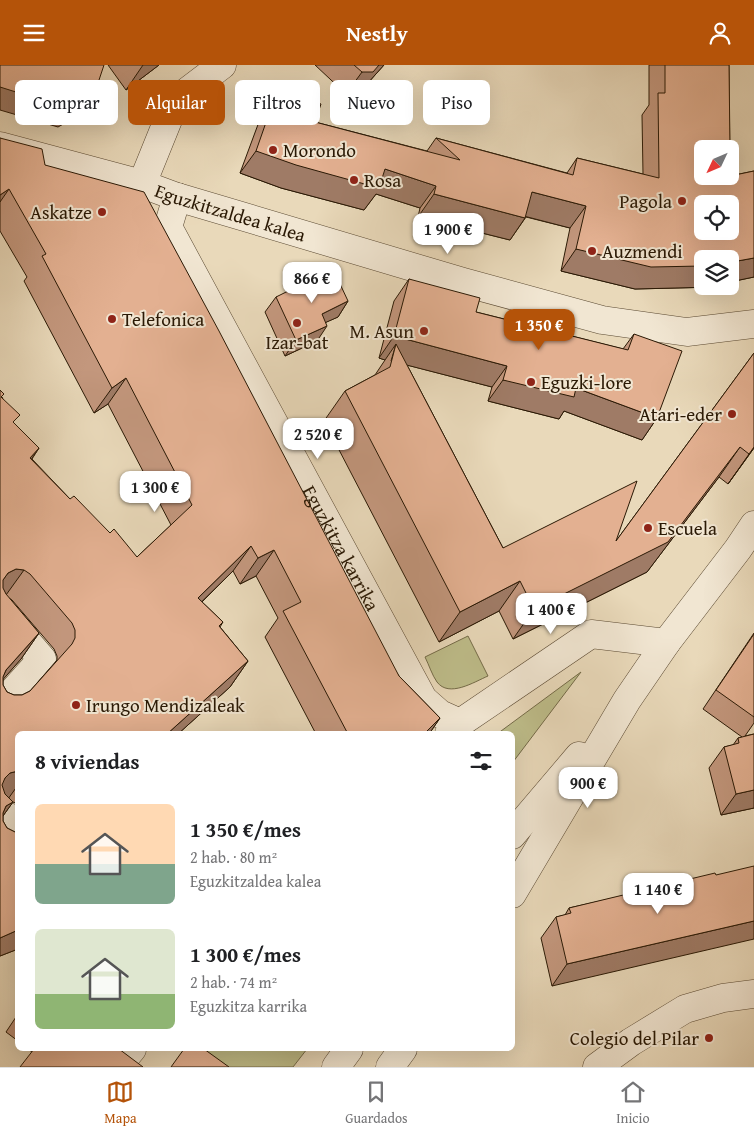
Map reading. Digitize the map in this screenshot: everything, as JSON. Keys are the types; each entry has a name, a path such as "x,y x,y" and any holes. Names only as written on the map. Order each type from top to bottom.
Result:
{"street":[{"path":"142,184 176,100 222,65"},
{"name":"Eguzkitzaldea kalea","path":"0,146 142,184 177,197 463,282 602,320 687,333 754,324"},
{"name":"Eguzkitza karrika","path":"177,197 168,227 423,699 454,728"},
{"path":"515,889 626,700 754,525"},
{"path":"0,611 42,659 0,706"},
{"path":"454,728 591,634 666,643"},
{"path":"515,831 626,700"},
{"path":"0,812 15,821"},
{"path":"0,842 15,837"},
{"path":"598,1067 632,1041 685,1009 723,998 754,994"},
{"path":"117,1067 130,1051"},
{"path":"336,1067 348,1051"},
{"path":"390,1067 402,1051"}],"shaded area":[{"path":"468,636 488,676 455,689 442,687 435,679 425,657"},
{"path":"581,672 515,759 515,731 501,731"},
{"path":"191,1051 305,1051 293,1067 211,1067"}],"building":[{"path":"0,65 104,65 99,80 15,80 15,92 0,87"},
{"path":"354,65 379,65 373,72 362,72"},
{"path":"665,65 729,65 730,140 694,140 694,185 739,185 739,174 754,171 754,258 739,261 739,250 694,250 694,266 651,267 576,249 586,206 532,192 525,218 434,194 436,186 385,169 379,188 296,165 256,151 265,125 320,125 320,123 460,160 436,138 573,175 577,158 659,178 658,93 665,93"},
{"path":"0,138 42,149 45,165 144,192 219,331 399,676 440,718 427,731 346,731 283,611 301,602 274,550 258,558 251,546 198,598 223,622 219,626 248,661 170,731 15,731 15,772 10,773 5,778 2,785 5,794 13,802 6,806 3,813 3,821 7,828 15,832 15,931 0,938 0,390 4,394 1,397 20,415 13,422 39,448 30,458 70,499 74,496 110,533 114,529 137,557 192,505 126,378 112,388 42,256 46,254 9,189 0,195","holes":["16,569 24,570 30,574 72,623 75,630 75,638 72,644 30,691 22,695 14,695 7,692 3,685 3,677 6,670 39,633 6,594 3,588 3,580 8,573"]},
{"path":"333,269 348,301 322,314 327,326 296,340 276,297"},
{"path":"409,279 480,298 476,312 628,350 634,334 682,351 657,418 576,388 574,397 503,380 507,366 394,336"},
{"path":"396,344 503,548 637,481 616,541 754,353 754,447 749,454 740,447 668,542 534,609 520,581 460,612 345,391 390,367"},
{"path":"754,634 754,717 716,690"},
{"path":"754,734 754,790 736,794 724,747 739,743 738,738"},
{"path":"754,866 754,921 567,964 556,917 571,913 569,908 715,873 716,875"},
{"path":"32,1051 122,1051 143,1067 20,1067"},
{"path":"183,1051 207,1051 229,1067 171,1067"}],"place":[{"name":"Morondo","path":"273,150"},
{"name":"Rosa","path":"354,180"},
{"name":"Pagola","path":"682,201"},
{"name":"Askatze","path":"102,212"},
{"name":"Auzmendi","path":"592,251"},
{"name":"Telefonica","path":"112,319"},
{"name":"Izar-bat","path":"297,323"},
{"name":"M. Asun","path":"424,331"},
{"name":"Eguzki-lore","path":"531,382"},
{"name":"Atari-eder","path":"732,414"},
{"name":"Escuela","path":"648,528"},
{"name":"Irungo Mendizaleak","path":"76,705"},
{"name":"Colegio del Pilar","path":"709,1038"}]}
